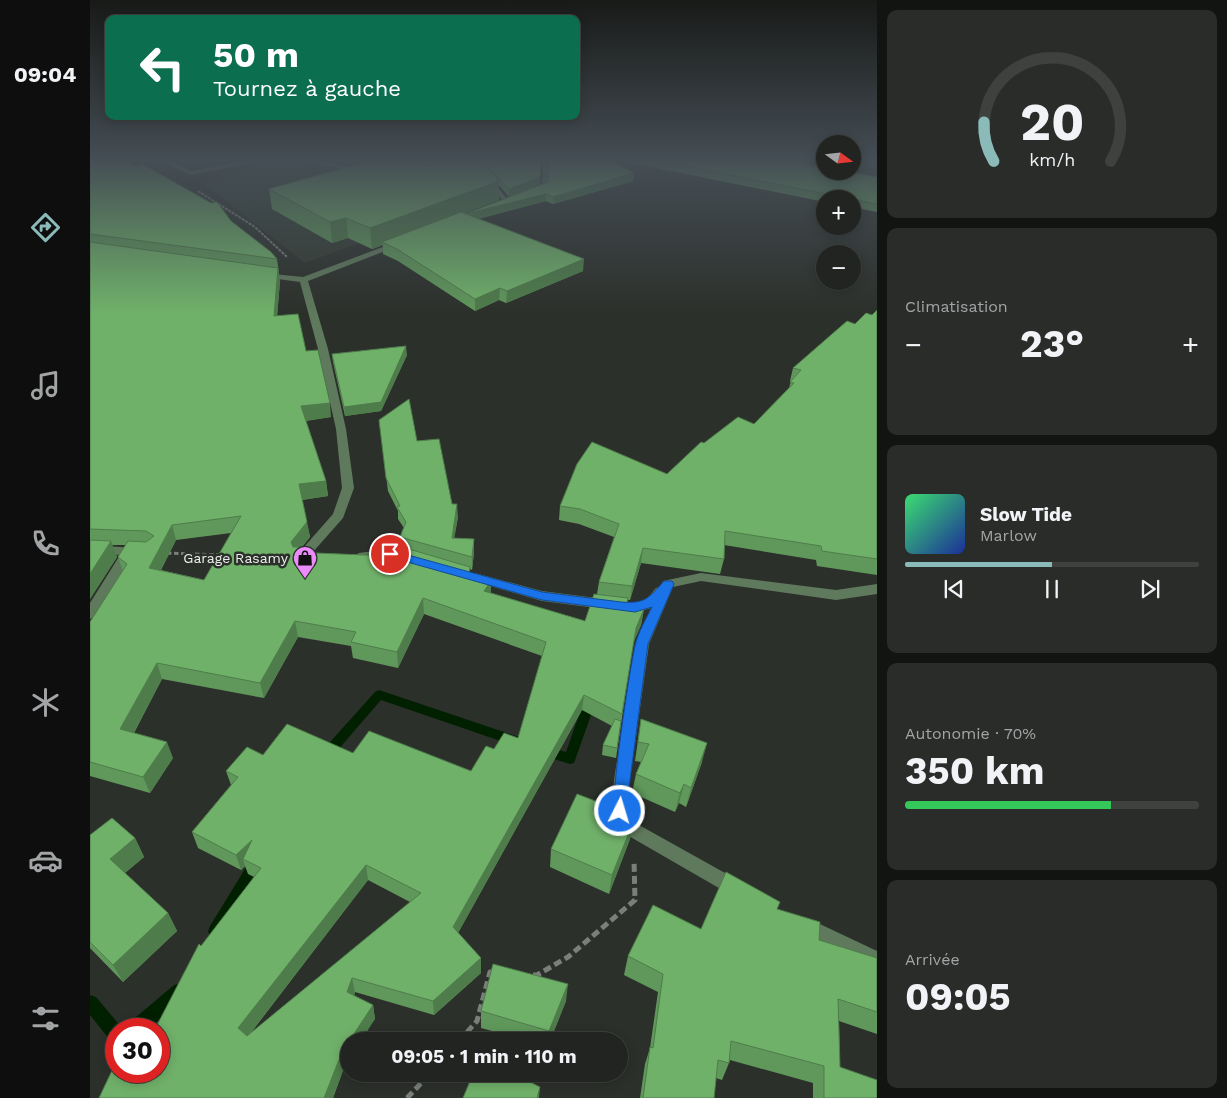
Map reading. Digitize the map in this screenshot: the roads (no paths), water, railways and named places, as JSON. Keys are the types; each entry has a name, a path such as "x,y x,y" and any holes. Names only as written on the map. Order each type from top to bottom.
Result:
{"street":[{"path":"255,274 304,280 408,241"},
{"path":"304,280 323,349 341,429 348,488 339,515 301,558 320,558"},
{"path":"90,549 151,552"},
{"path":"90,614 128,552"},
{"path":"347,558 390,554 417,561"},
{"path":"462,573 542,596 635,608 651,603 668,584 701,577 836,595 877,589"},
{"path":"668,584 642,644 622,780 620,811 633,830 750,896"},
{"path":"791,920 877,961"}],"waterway":[{"path":"326,755 379,695 515,741"},
{"path":"545,751 570,759 590,701"},
{"path":"215,931 256,864"},
{"path":"148,1018 180,991"},
{"path":"90,1003 105,1021"}],"place":[{"name":"Garage Rasamy","path":"305,579"}]}
